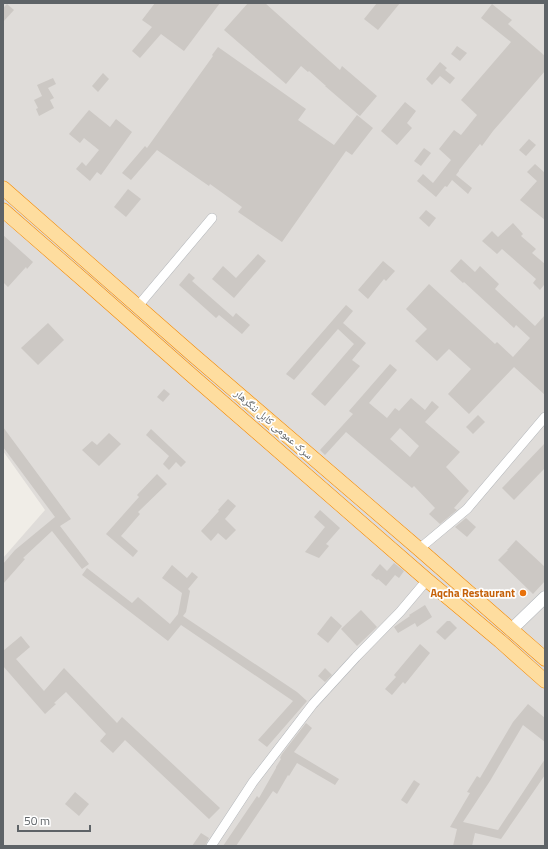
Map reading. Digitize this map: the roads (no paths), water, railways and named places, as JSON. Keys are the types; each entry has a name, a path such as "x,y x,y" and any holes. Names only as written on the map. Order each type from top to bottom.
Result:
{"highway":[{"name":"سرک عمومی کابل ننگرهار","path":"3,188 545,659"},
{"name":"سرک عمومی کابل ننگرهار","path":"3,210 239,417 545,680"},
{"path":"239,417 250,404"}],"main road":[{"path":"511,630 545,597"}],"street":[{"path":"138,306 212,218"},
{"path":"419,550 467,509 545,417"},
{"path":"211,846 253,782 313,704 400,612 427,580"}],"place":[{"name":"Aqcha Restaurant","path":"523,593"}]}
